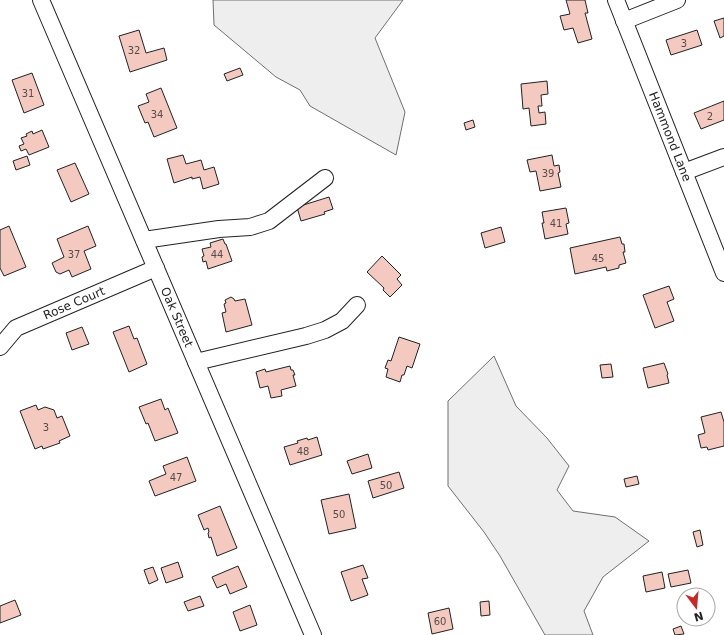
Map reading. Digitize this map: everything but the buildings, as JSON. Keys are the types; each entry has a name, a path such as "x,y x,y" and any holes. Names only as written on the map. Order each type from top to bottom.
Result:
{"street":[{"name":"Oak Street","path":"41,0 313,635"},
{"name":"Hammond Lane","path":"616,0 724,273"},
{"path":"624,21 677,0"},
{"path":"684,172 724,157"},
{"path":"144,240 219,229 250,227 269,221 325,178"},
{"name":"Rose Court","path":"0,347 16,328 156,268"},
{"path":"196,362 306,336 325,330 342,321 357,305"}],"shaded area":[{"path":"213,0 403,0 375,38 405,112 396,155 310,106 300,90 276,77 214,25"},
{"path":"494,356 516,406 547,438 569,466 557,490 573,511 615,517 649,541 603,577 584,611 593,635 545,635 500,556 484,532 448,486 448,401"}]}
